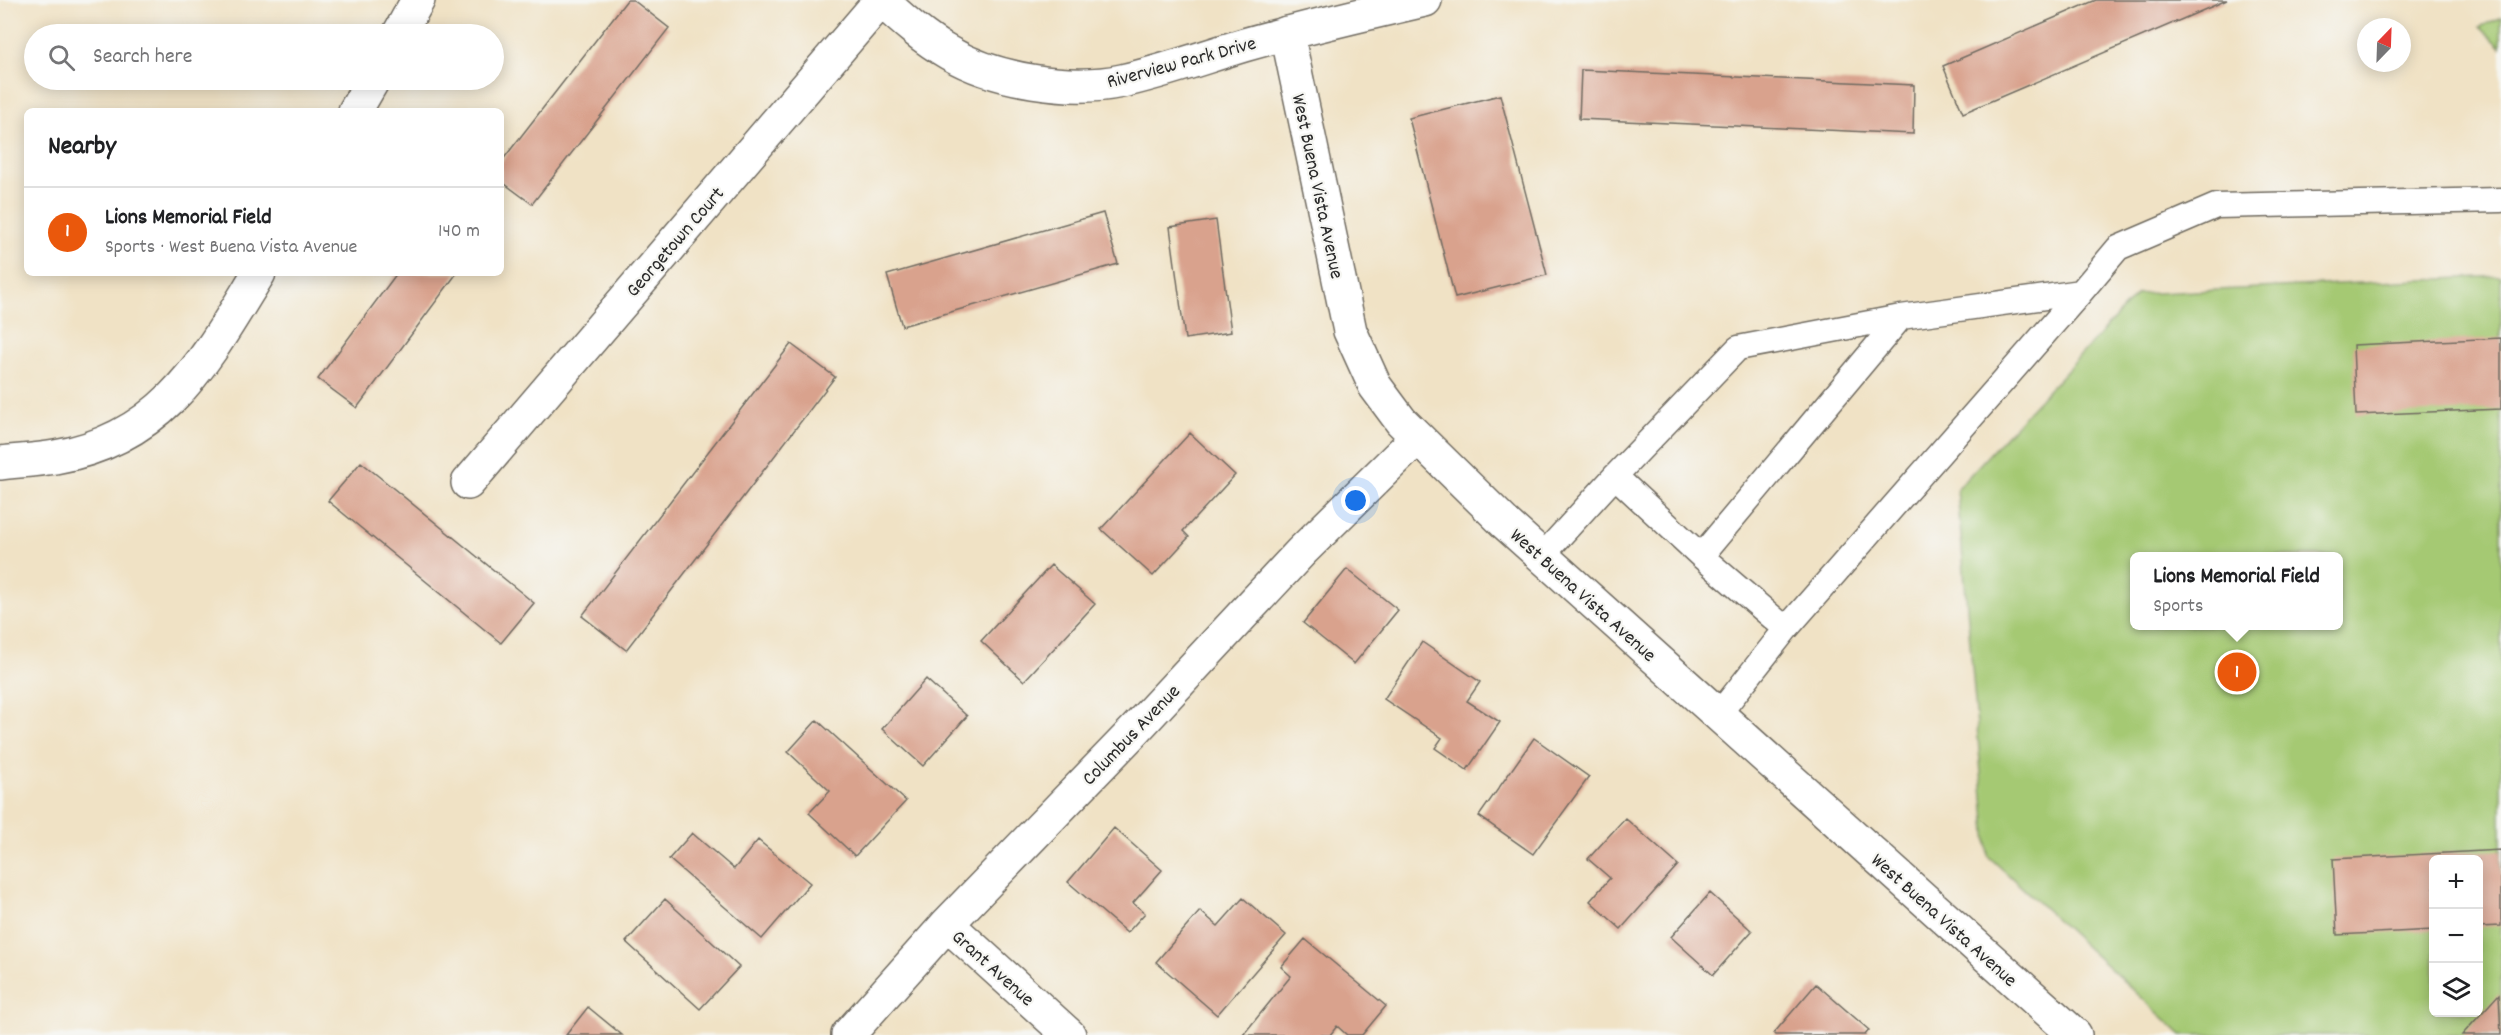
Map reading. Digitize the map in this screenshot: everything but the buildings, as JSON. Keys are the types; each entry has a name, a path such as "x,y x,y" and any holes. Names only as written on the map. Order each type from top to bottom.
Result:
{"street":[{"path":"405,24 418,0"},
{"name":"Riverview Park Drive","path":"881,0 917,32 951,55 989,71 1028,80 1068,85 1120,81 1287,33 1425,0"},
{"name":"Georgetown Court","path":"468,483 881,0"},
{"name":"West Buena Vista Avenue","path":"1287,33 1350,331 1374,386 1401,421 1505,523 2075,1035"},
{"path":"357,108 367,90"},
{"path":"0,463 56,457 92,447 126,432 157,412 185,386 207,357 257,276"},
{"name":"Columbus Avenue","path":"848,1035 947,924 1134,731 1301,552 1417,438"},
{"name":"Grant Avenue","path":"947,924 1069,1035"}],"lane":[{"path":"1718,715 1786,629 2118,249 2216,206 2501,200"},
{"path":"1543,555 1738,348 1901,317 2081,292"},
{"path":"1701,556 1901,317"},
{"path":"1615,476 1701,556 1786,629"}],"green space":[{"path":"2501,17 2501,47 2480,27"},
{"path":"2501,276 2501,1035 2182,1035 1988,856 1957,489 2137,294"}],"place":[{"name":"Lions Memorial Field","path":"2237,672"}]}
